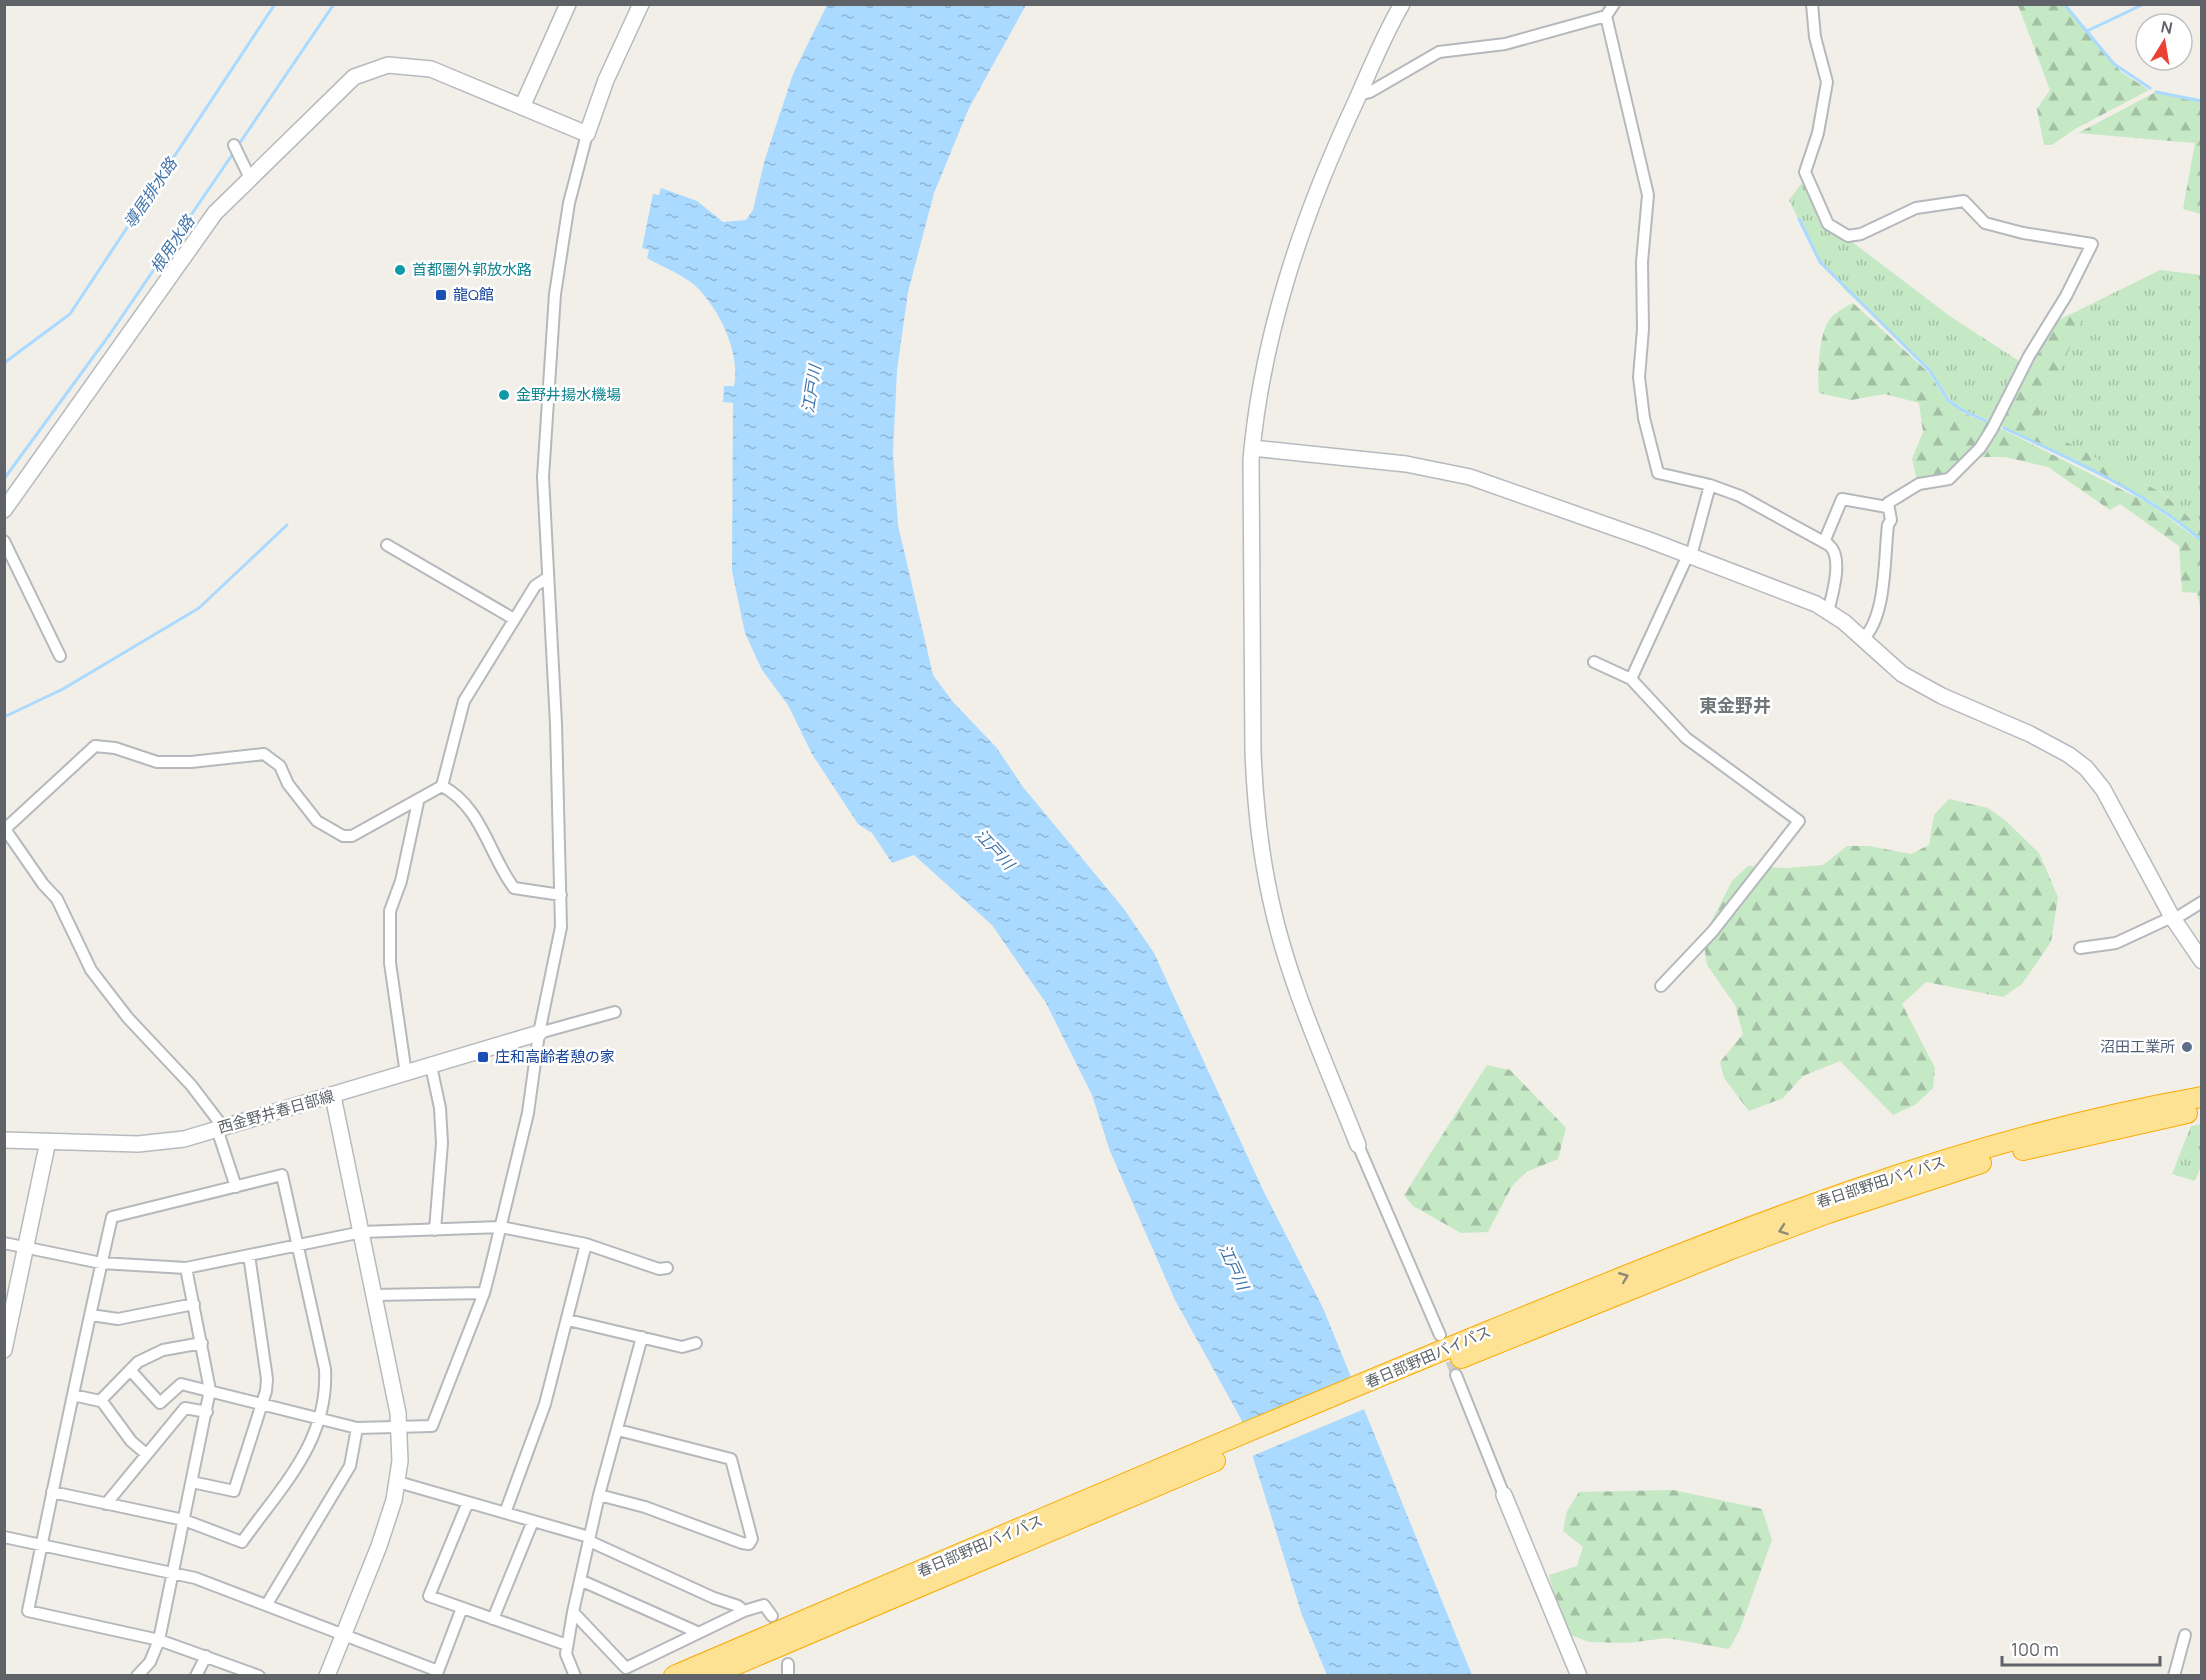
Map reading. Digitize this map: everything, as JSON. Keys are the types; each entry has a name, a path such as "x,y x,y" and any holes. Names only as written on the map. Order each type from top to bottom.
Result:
{"highway":[{"name":"春日部野田バイパス","path":"674,1676 840,1613 1726,1235 1822,1200 2014,1138 2140,1108 2202,1097"},
{"name":"春日部野田バイパス","path":"1417,1368 1828,1213 2017,1151 2202,1110"},
{"name":"春日部野田バイパス","path":"709,1676 840,1613"}],"street":[{"path":"522,107 568,4"},
{"path":"131,1371 160,1403 181,1384 357,1428 432,1426 484,1293 528,1113 539,1033 561,927 553,658 543,477 552,319 569,202 587,134 606,80 641,4"},
{"path":"1402,4 1358,95 1310,209 1274,319 1259,388 1252,448 1249,511 1251,710 1254,785 1266,874 1276,921 1303,1005 1358,1145 1440,1335"},
{"path":"1358,95 1370,92 1439,52 1505,44 1606,16 1614,4"},
{"path":"1812,4 1815,37 1827,82 1818,133 1805,172 1828,224 1848,236 1862,234 1916,208 1964,201 1985,223 2023,233 2092,244 2066,296 2029,357 1980,448 1949,479 1919,484 1890,500 1887,507 1890,520 1882,584 1872,630 1863,639"},
{"path":"1606,16 1648,195 1642,262 1643,330 1639,377 1644,418 1658,473 1710,485 1764,507 1833,549 1836,558 1828,612"},
{"path":"4,510 215,213 354,77 368,70 388,65 430,69 587,134"},
{"path":"234,144 249,178"},
{"path":"1252,448 1406,464 1451,472 1793,593 1828,612 1902,674 1925,687 2030,734 2069,755 2086,768 2103,789 2172,919 2202,961"},
{"path":"1631,679 1689,555 1710,485"},
{"path":"1824,542 1842,498 1887,507"},
{"path":"4,541 60,656"},
{"path":"387,545 514,619"},
{"path":"236,1187 220,1128 191,1085 128,1018 91,970 57,899 43,884 5,829 95,746 115,747 157,762 191,762 264,754 280,765 288,784 317,821 343,836 352,836 418,802 442,786 464,701 535,586 547,578"},
{"path":"1594,662 1631,679 1686,738 1799,821 1713,931 1661,986"},
{"path":"442,786 450,791 485,832 514,888 561,895"},
{"path":"406,1074 390,963 390,911 401,881 418,802"},
{"path":"2080,948 2116,943 2172,919 2202,902"},
{"path":"539,1033 615,1012"},
{"name":"西金野井春日部線","path":"4,1140 161,1143 333,1096 539,1033"},
{"path":"431,1066 440,1108 442,1143 435,1230"},
{"path":"327,1676 389,1518 398,1482 400,1427 333,1096"},
{"path":"4,1350 48,1141"},
{"path":"52,1492 184,1520 242,1542 309,1449 320,1419 326,1386 325,1369 282,1175 112,1217 52,1492 28,1611 159,1640 259,1676"},
{"path":"4,1243 101,1263 186,1268 362,1232 501,1227 586,1244 659,1269 668,1268"},
{"path":"505,1513 545,1404 586,1244"},
{"path":"192,1482 234,1491 263,1405 267,1379 249,1256"},
{"path":"137,1676 150,1662 159,1640 210,1390 186,1268"},
{"path":"374,1295 484,1293"},
{"path":"91,1315 118,1319 194,1304"},
{"path":"568,1320 682,1347 696,1343"},
{"path":"574,1676 566,1654 573,1612 599,1495 642,1337"},
{"path":"101,1400 138,1362 164,1350 202,1342"},
{"path":"1456,1375 1579,1676"},
{"path":"73,1395 101,1400 131,1441 145,1453"},
{"path":"106,1504 145,1453 185,1408 207,1412"},
{"path":"267,1604 350,1466 357,1428"},
{"path":"599,1495 645,1507 742,1543 749,1544 752,1539 731,1459 618,1430"},
{"path":"398,1482 589,1539 714,1598 738,1606 744,1611"},
{"path":"468,1502 429,1596 567,1645"},
{"path":"493,1619 533,1521"},
{"path":"4,1537 173,1572 267,1604 438,1671 462,1608"},
{"path":"580,1580 697,1632"},
{"path":"573,1612 626,1668 744,1611 764,1605 772,1616"},
{"path":"2174,1676 2185,1635"},
{"path":"196,1676 206,1656"}],"green space":[{"path":"2018,5 2063,5 2121,72 2149,90 2075,129 2052,145 2044,145 2037,109 2050,90"},
{"path":"2154,93 2201,102 2201,214 2183,209 2195,143 2078,133"},
{"path":"1805,179 1823,217 1839,239 1847,238 1951,317 2022,363 1992,422 1964,410 1950,399 1927,367 1846,291 1816,255 1789,200"},
{"path":"2160,270 2201,275 2201,530 2180,508 2154,488 2135,483 2007,410 2057,321"},
{"path":"1853,303 1929,373 1946,400 1964,413 1991,425 1975,450 1948,475 1917,481 1912,459 1923,432 1919,403 1885,394 1851,400 1819,393 1820,354 1826,325 1835,314"},
{"path":"2075,312 2081,323 2035,425 2131,477 2135,483 2144,484 2162,494 2201,530 2201,539 2151,501 1999,425 2057,321"},
{"path":"2000,428 2150,504 2201,542 2201,612 2197,593 2182,592 2179,546 2120,504 2110,510 2048,467 2005,457 1977,457"},
{"path":"1949,799 1988,808 2006,821 2039,853 2058,897 2051,942 2022,984 2003,997 1926,982 1902,1004 1935,1068 1933,1088 1915,1105 1893,1115 1840,1061 1803,1076 1783,1098 1749,1111 1724,1078 1720,1062 1743,1034 1735,1005 1707,965 1703,938 1732,881 1748,866 1786,868 1823,865 1847,846 1869,846 1911,854 1929,845 1934,815"},
{"path":"1487,1065 1510,1070 1566,1128 1558,1159 1526,1172 1512,1186 1488,1232 1461,1233 1413,1206 1404,1195"},
{"path":"2201,1124 2201,1166 2195,1181 2172,1174 2191,1126"},
{"path":"1673,1490 1762,1509 1772,1540 1740,1629 1729,1649 1667,1638 1627,1643 1589,1642 1566,1633 1549,1575 1577,1566 1583,1547 1563,1531 1567,1511 1579,1492"}],"water":[{"name":"江戸川","path":"827,5 1026,5 969,108 934,193 908,292 897,370 893,453 898,525 933,675 953,702 996,747 1023,787 1124,909 1154,953 1263,1190 1323,1308 1472,1675 1327,1675 1302,1615 1241,1419 1175,1300 1110,1151 1092,1095 1046,1003 992,925 914,855 892,863 872,833 858,824 812,754 788,705 762,670 745,633 732,571 733,403 723,402 724,386 734,386 734,359 731,344 719,316 702,292 687,279 647,258 649,250 642,248 653,194 659,195 661,188 697,201 723,222 746,220 753,210 765,159 793,74"}],"pier":[{"path":"1354,1377 1367,1408 1250,1457 1240,1425"}],"waterway":[{"name":"導居排水路","path":"4,363 70,314 275,4"},
{"name":"根用水路","path":"237,147 334,4"},
{"path":"2064,4 2114,64 2150,88"},
{"path":"2087,31 2144,4"},
{"path":"2156,92 2202,101"},
{"name":"根用水路","path":"4,479 110,334 234,152"},
{"path":"1799,219 1820,262 1930,371 1948,400 1962,410 1990,423"},
{"path":"2004,428 2132,492 2180,523 2202,541"},
{"path":"4,717 63,689 199,608 287,525"}],"tunnel":[{"path":"1445,1347 1456,1375"},
{"path":"772,1616 788,1664"}],"place":[{"name":"首都圏外郭放水路","path":"400,270"},
{"name":"龍Q館","path":"441,295"},
{"name":"金野井揚水機場","path":"504,395"},
{"name":"沼田工業所","path":"2187,1047"},
{"name":"庄和高齢者憩の家","path":"483,1057"}],"district":[{"name":"東金野井","path":"1735,706"}]}
